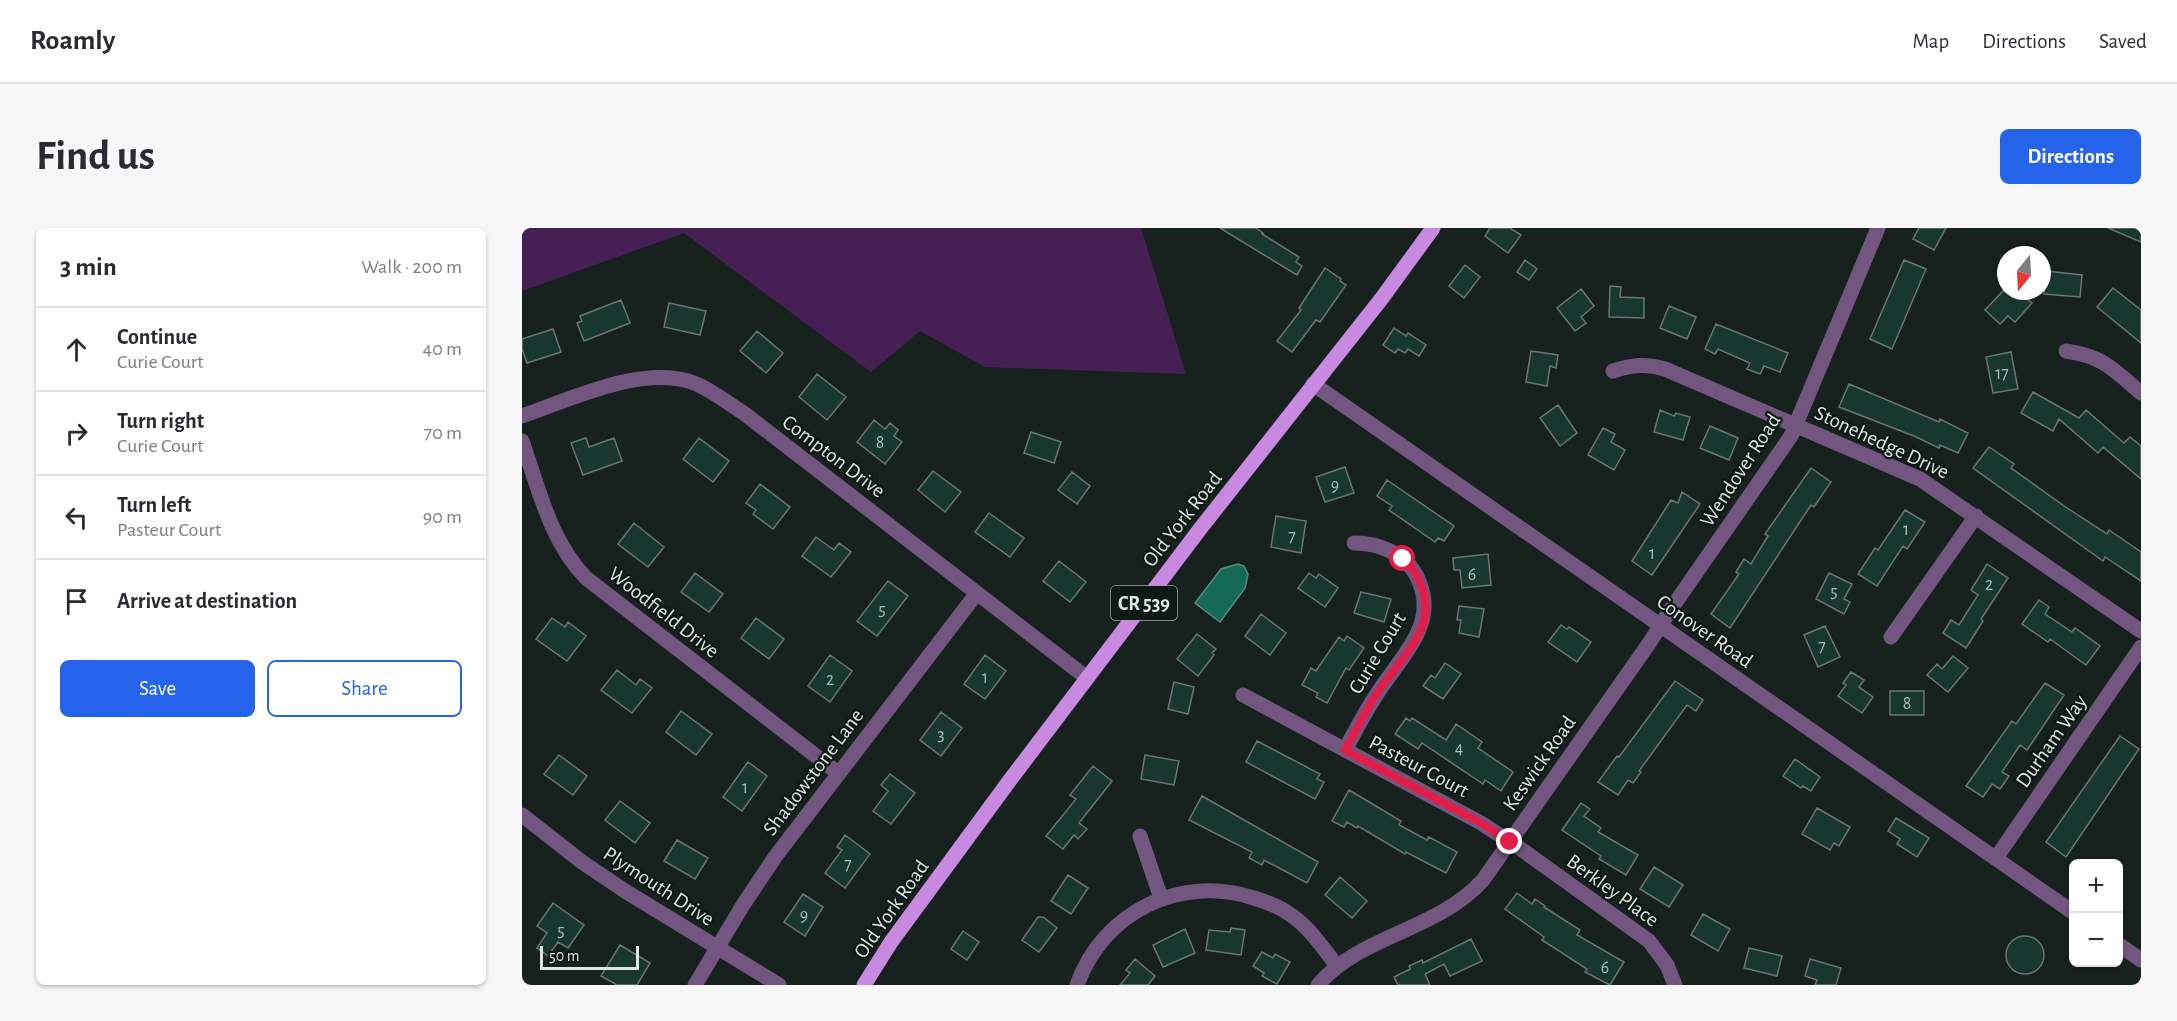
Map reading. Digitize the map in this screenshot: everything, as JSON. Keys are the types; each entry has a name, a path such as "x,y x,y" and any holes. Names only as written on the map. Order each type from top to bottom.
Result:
{"main road":[{"name":"Old York Road","path":"864,985 926,893 1087,678 1382,298 1432,228"}],"street":[{"name":"Wendover Road","path":"1660,625 1791,436 1878,228"},
{"path":"2066,351 2086,354 2104,363 2141,393"},
{"name":"Stonehedge Drive","path":"1613,371 1633,365 1651,365 1920,478 2141,631"},
{"name":"Compton Drive","path":"522,416 634,379 655,376 696,383 745,414 1087,678"},
{"name":"Conover Road","path":"1313,384 2069,910"},
{"name":"Woodfield Drive","path":"522,441 554,531 562,550 573,565 586,578 838,773"},
{"path":"1891,637 1976,516"},
{"name":"Curie Court","path":"1345,750 1377,693 1419,633 1425,610 1421,586 1408,564 1396,554 1377,545 1354,543"},
{"name":"Shadowstone Lane","path":"695,985 763,874 976,593"},
{"name":"Keswick Road","path":"1318,985 1337,966 1458,903 1483,880 1660,625"},
{"name":"Durham Way","path":"1996,858 2141,647"},
{"name":"Pasteur Court","path":"1243,695 1481,823 1510,842"},
{"name":"Plymouth Drive","path":"522,815 582,862 625,891 779,985"},
{"path":"1140,836 1161,898"},
{"name":"Berkley Place","path":"1510,842 1649,941 1666,964 1675,985"},
{"path":"1077,985 1093,953 1125,917 1161,898 1180,893 1215,891 1243,895 1283,910 1298,921 1337,966"},
{"path":"2123,947 2141,960"}],"shaded area":[{"path":"522,228 1141,228 1186,374 985,367 920,331 871,372 684,233 522,291"},
{"path":"1238,564 1244,566 1248,574 1245,588 1220,622 1195,603 1221,569"}],"building":[{"path":"1220,228 1256,228 1299,257 1296,262 1302,266 1297,275"},
{"path":"1490,228 1510,228 1521,235 1508,253 1485,236"},
{"path":"1919,228 1946,228 1934,250 1913,239"},
{"path":"2108,228 2141,228 2141,242"},
{"path":"1525,260 1537,269 1529,280 1517,272"},
{"path":"1904,260 1926,269 1892,349 1870,339"},
{"path":"1465,265 1480,277 1464,298 1449,286"},
{"path":"1325,268 1346,285 1320,322 1316,320 1292,352 1277,341 1301,310 1299,308"},
{"path":"2051,272 2082,275 2080,297 2051,295"},
{"path":"1610,286 1621,287 1620,297 1644,298 1644,318 1609,317"},
{"path":"2113,288 2141,310 2141,343 2097,307"},
{"path":"1581,289 1594,306 1581,317 1586,323 1575,331 1557,308"},
{"path":"1997,297 1997,300 2028,300 2032,303 2015,322 2008,316 2000,324 1985,310"},
{"path":"621,300 630,323 584,341 577,323 582,321 580,316"},
{"path":"669,303 706,311 700,335 664,327"},
{"path":"1669,306 1696,317 1687,339 1660,328"},
{"path":"1716,324 1788,353 1780,372 1764,366 1760,374 1747,369 1750,363 1718,349 1715,354 1705,349"},
{"path":"1394,328 1406,336 1408,333 1426,345 1419,356 1408,349 1405,353 1398,349 1395,353 1383,345"},
{"path":"553,329 561,352 527,363 522,349 522,339"},
{"path":"757,331 783,353 766,373 740,351"},
{"path":"1531,351 1558,355 1556,368 1550,366 1547,386 1526,382"},
{"path":"2011,352 2018,389 1993,393 1986,357"},
{"path":"817,374 846,397 827,420 799,397"},
{"path":"1849,384 1939,422 1940,419 1968,433 1958,453 1940,445 1939,448 1839,407"},
{"path":"2033,392 2079,418 2086,410 2124,443 2130,437 2141,446 2141,479 2103,447 2098,453 2059,419 2053,431 2021,413"},
{"path":"1558,405 1577,433 1560,446 1540,418"},
{"path":"1660,410 1674,416 1676,413 1690,417 1683,440 1654,432"},
{"path":"874,420 885,429 890,423 898,430 894,436 902,442 885,464 857,442"},
{"path":"1710,426 1738,438 1729,460 1700,448"},
{"path":"1603,428 1615,434 1611,442 1625,450 1614,470 1588,455"},
{"path":"1031,432 1061,442 1054,463 1024,453"},
{"path":"586,438 589,447 614,438 622,461 583,475 571,443"},
{"path":"699,438 729,461 713,482 683,459"},
{"path":"1989,447 2014,464 2011,468 2067,508 2107,534 2109,530 2141,552 2141,581 2105,557 2103,561 1973,468"},
{"path":"1345,467 1354,493 1325,502 1316,477"},
{"path":"1811,468 1831,482 1814,507 1811,505 1730,628 1711,614 1739,574 1736,572 1744,559 1751,564 1768,536 1765,534"},
{"path":"933,471 961,492 945,512 918,490"},
{"path":"1072,472 1090,486 1077,504 1058,490"},
{"path":"1387,480 1454,526 1444,541 1438,538 1435,542 1389,510 1392,506 1377,496"},
{"path":"760,484 790,507 773,529 753,514 756,510 746,503"},
{"path":"1682,492 1700,504 1652,575 1632,561 1671,500 1678,503"},
{"path":"1905,510 1925,522 1907,549 1903,546 1877,586 1858,574 1875,548 1878,550"},
{"path":"989,513 1024,538 1010,557 975,532"},
{"path":"1276,516 1306,521 1301,553 1271,547"},
{"path":"634,523 664,547 648,567 618,544"},
{"path":"816,537 834,550 839,543 851,552 831,577 802,556"},
{"path":"1488,554 1491,585 1462,588 1460,570 1454,570 1453,558"},
{"path":"1059,561 1086,582 1070,602 1043,581"},
{"path":"1987,564 2008,578 1981,619 1983,621 1966,648 1943,633 1951,620 1959,625 1978,595 1971,590"},
{"path":"695,573 723,594 709,612 681,592"},
{"path":"1309,573 1316,578 1319,574 1338,588 1325,607 1298,588"},
{"path":"1829,573 1852,584 1844,599 1850,602 1844,614 1816,599"},
{"path":"888,581 908,596 877,636 857,621"},
{"path":"1361,592 1391,599 1384,622 1354,613"},
{"path":"2039,600 2049,607 2045,614 2072,632 2075,628 2100,646 2086,665 2050,639 2048,642 2022,624"},
{"path":"1459,606 1484,609 1479,637 1459,633 1461,620 1457,620"},
{"path":"1261,614 1286,633 1270,655 1245,636"},
{"path":"552,618 565,627 568,622 586,636 567,661 536,639"},
{"path":"756,618 784,639 769,659 741,638"},
{"path":"1561,625 1567,629 1569,627 1591,642 1577,662 1548,642"},
{"path":"1825,626 1840,657 1818,667 1804,635"},
{"path":"1197,634 1216,649 1198,676 1177,659"},
{"path":"1347,636 1364,648 1349,670 1346,668 1327,703 1316,697 1318,693 1302,685 1311,668 1316,671 1339,637 1344,641"},
{"path":"830,655 852,671 830,702 808,686"},
{"path":"985,655 1006,671 985,699 964,684"},
{"path":"1953,656 1968,668 1948,692 1927,675 1937,664 1942,669"},
{"path":"1445,663 1461,674 1443,699 1423,686 1431,675 1435,678"},
{"path":"617,670 636,685 640,679 652,688 632,713 601,690"},
{"path":"1851,672 1864,680 1859,687 1873,697 1862,713 1838,696"},
{"path":"1675,681 1703,700 1696,711 1687,705 1639,771 1641,772 1633,783 1628,780 1618,795 1598,782"},
{"path":"1174,682 1194,687 1188,714 1168,709"},
{"path":"2045,683 2064,695 2027,750 2020,745 2002,772 2009,776 2000,789 1992,784 1983,797 1966,786 2012,721 2016,724"},
{"path":"1890,691 1924,691 1924,715 1890,715"},
{"path":"681,711 712,734 696,755 666,732"},
{"path":"941,712 962,728 941,756 920,740"},
{"path":"1406,718 1410,721 1412,718 1446,740 1456,724 1482,742 1478,748 1513,772 1501,791 1485,780 1483,784 1422,743 1418,749 1395,734"},
{"path":"2120,736 2139,749 2066,857 2046,842"},
{"path":"1257,741 1320,774 1317,779 1324,782 1315,799 1246,762"},
{"path":"559,755 587,776 573,795 544,774"},
{"path":"1145,755 1179,761 1174,785 1141,779"},
{"path":"1795,759 1820,777 1811,791 1803,786 1801,788 1783,776"},
{"path":"748,762 767,776 742,811 723,797"},
{"path":"1093,766 1112,781 1079,823 1087,829 1078,839 1074,835 1063,849 1046,836 1076,799 1070,795"},
{"path":"890,774 915,793 891,824 873,811 888,791 881,785"},
{"path":"1349,790 1401,821 1399,825 1457,852 1446,873 1406,852 1405,854 1358,826 1357,828 1347,822 1344,827 1332,821"},
{"path":"1202,796 1318,862 1307,883 1264,860 1262,865 1249,858 1252,852 1189,820"},
{"path":"620,801 650,823 635,843 605,820"},
{"path":"1581,803 1590,809 1584,816 1601,828 1598,832 1638,855 1626,875 1599,859 1601,856 1562,830"},
{"path":"1817,808 1850,827 1839,846 1834,843 1830,850 1802,834"},
{"path":"1896,818 1929,838 1917,857 1897,844 1900,839 1888,831"},
{"path":"845,835 870,854 845,888 825,873 842,850 837,847"},
{"path":"677,840 708,858 695,879 664,861"},
{"path":"1654,867 1683,885 1669,907 1640,889"},
{"path":"1068,875 1088,888 1071,914 1051,901"},
{"path":"1340,877 1367,901 1352,918 1325,895"},
{"path":"1517,893 1532,904 1535,899 1580,930 1577,935 1624,962 1610,985 1585,972 1587,969 1542,940 1544,937 1505,909"},
{"path":"803,894 823,907 805,936 784,922"},
{"path":"553,903 584,925 568,948 558,942 548,956 537,948 547,933 537,926"},
{"path":"1703,914 1730,929 1718,951 1691,935"},
{"path":"1038,917 1043,917 1057,928 1039,952 1022,940"},
{"path":"1231,928 1245,930 1241,955 1206,950 1209,930 1230,932"},
{"path":"1185,929 1195,953 1163,967 1153,945"},
{"path":"963,931 979,942 967,960 951,949"},
{"path":"2025,936 2039,941 2044,955 2039,969 2025,974 2011,969 2006,955 2011,941"},
{"path":"1471,939 1482,961 1450,976 1444,964 1425,974 1430,985 1398,985 1394,977 1410,969 1409,966 1422,960 1423,963"},
{"path":"620,945 650,963 637,985 617,985 601,976"},
{"path":"1749,948 1782,956 1777,976 1744,968"},
{"path":"1262,952 1273,958 1275,954 1290,962 1277,984 1262,976 1264,973 1253,966"},
{"path":"1135,959 1155,976 1148,985 1120,985 1130,973 1126,970"},
{"path":"1810,959 1841,968 1836,985 1815,985 1817,980 1805,976"}],"route":[{"path":"1403,559 1416,574 1425,598 1422,627 1377,693 1345,750 1481,823 1510,842"}]}
